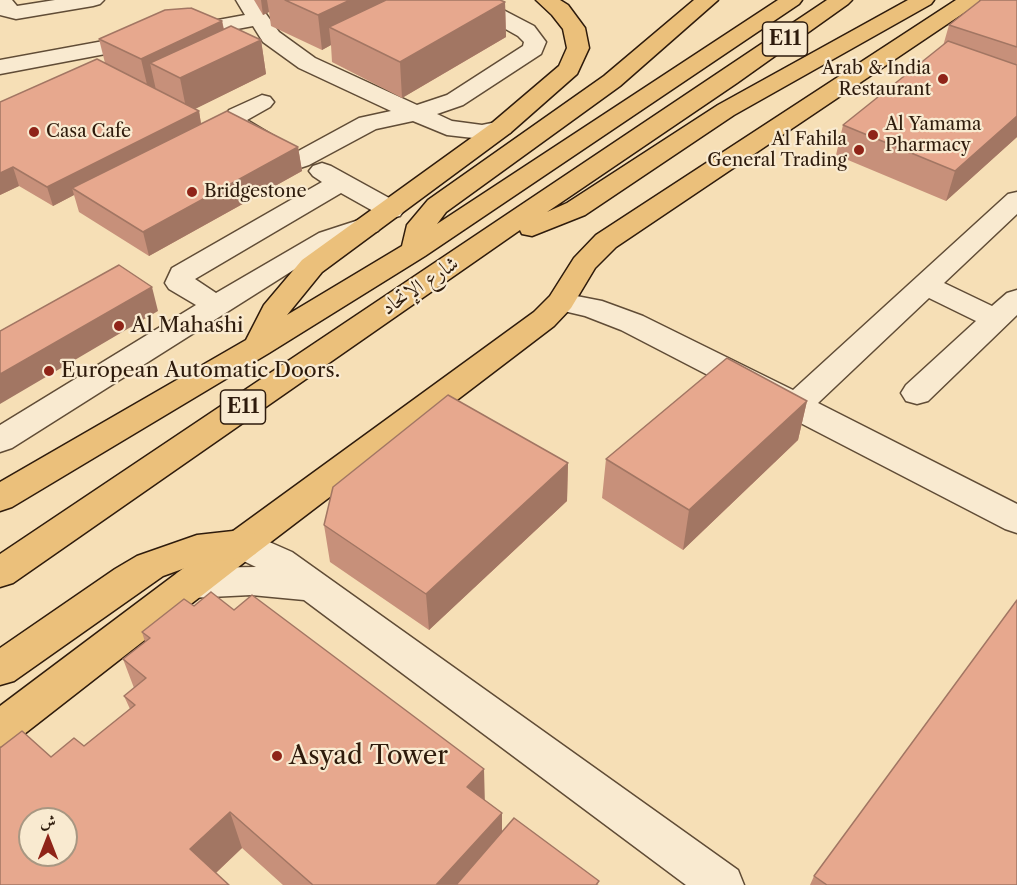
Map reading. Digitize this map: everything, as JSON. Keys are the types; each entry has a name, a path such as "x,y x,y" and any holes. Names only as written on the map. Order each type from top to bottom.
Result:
{"main road":[{"path":"258,346 274,312 298,280 329,252 380,218 501,128 560,80 575,59 578,48 574,28 560,10 546,0"},
{"path":"416,250 421,225 437,206 612,81 707,0"},
{"name":"شارع الإتحاد","path":"0,498 416,250 792,0"},
{"name":"شارع الإتحاد","path":"0,573 841,0"},
{"path":"487,240 523,231 576,209 726,110 924,0"},
{"path":"0,729 190,583 544,319 561,302 584,264 606,241 970,0"},
{"path":"0,669 150,566 196,549 242,544"}],"street":[{"path":"2,0 6,10 16,13 93,0"},
{"path":"300,160 358,127 417,113 466,95 533,49 535,42 526,31 468,0"},
{"path":"0,67 252,10 263,28 281,46 307,63 417,113 436,124 482,132 501,128"},
{"path":"0,440 311,248 380,218 341,182 236,125 235,120 238,115 262,102"},
{"path":"216,305 179,283 182,274 341,182"},
{"path":"796,405 927,286 1017,200"},
{"path":"927,286 1011,307"},
{"path":"561,302 592,308 633,323 1017,520"},
{"path":"917,393 1011,307"},
{"path":"242,544 279,562 722,885"},
{"path":"190,583 251,581 312,586"}],"building":[{"path":"285,0 350,0 318,15"},
{"path":"386,0 500,0 505,2 400,62 329,27"},
{"path":"981,0 1017,0 1017,47 949,25"},
{"path":"191,8 222,21 141,59 99,39 165,10"},
{"path":"231,26 261,40 180,78 150,63"},
{"path":"948,41 1017,65 1017,116 955,171 843,125"},
{"path":"97,59 199,111 47,187 13,167 0,173 0,102"},
{"path":"227,111 298,147 143,232 72,188"},
{"path":"119,265 152,287 0,374 0,331"},
{"path":"727,358 807,401 689,510 606,459"},
{"path":"448,395 568,463 426,594 324,525 333,487"},
{"name":"Asyad Tower","path":"211,592 234,610 252,595 484,769 467,787 502,813 436,885 313,885 230,812 190,849 229,885 0,885 0,748 22,731 51,757 74,738 84,746 135,705 124,696 146,678 123,659 150,638 142,632 184,599 194,606"},
{"path":"1017,600 1017,885 827,885 814,876"},
{"path":"514,818 599,881 596,885 456,885"}],"place":[{"name":"Arab & India Restaurant","path":"943,79"},
{"name":"Casa Cafe","path":"34,132"},
{"name":"Al Yamama Pharmacy","path":"873,135"},
{"name":"Al Fahila General Trading","path":"859,150"},
{"name":"Bridgestone","path":"192,192"},
{"name":"Al Mahashi","path":"119,326"},
{"name":"European Automatic Doors.","path":"49,371"},
{"name":"Asyad Tower","path":"277,756"}]}
